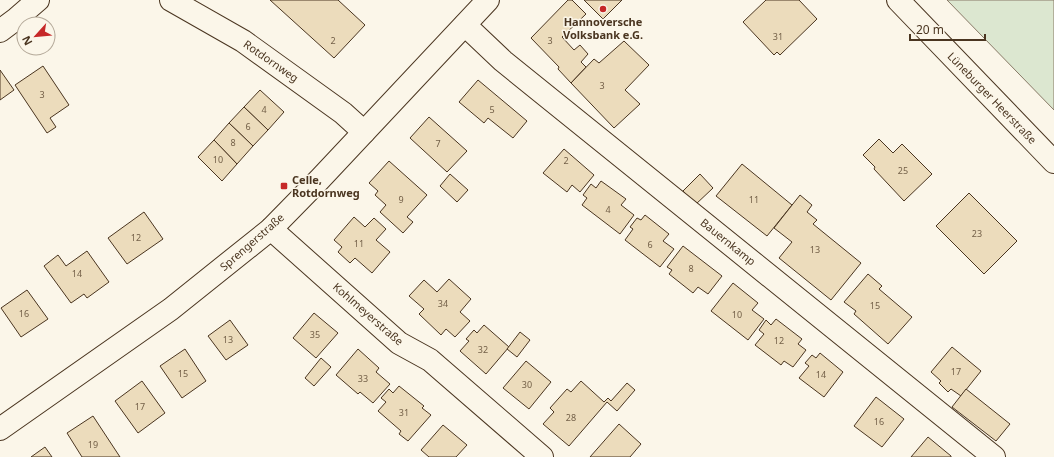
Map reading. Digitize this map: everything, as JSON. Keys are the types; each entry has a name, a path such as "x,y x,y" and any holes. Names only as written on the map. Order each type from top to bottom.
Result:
{"street":[{"path":"0,31 38,0"},
{"name":"Rotdornweg","path":"171,0 242,41 344,113 364,132"},
{"name":"Sprengerstraße","path":"0,429 171,310 271,229 488,0"},
{"name":"Lüneburger Heerstraße","path":"898,0 1054,162"},
{"name":"Bauernkamp","path":"465,25 503,61 994,457"},
{"name":"Kohlmeyerstraße","path":"271,229 399,343 430,360 542,457"}],"green space":[{"path":"947,0 1054,0 1054,110"}],"building":[{"path":"270,0 338,0 365,25 334,58"},
{"path":"568,0 572,0 586,14 562,37 574,50 580,45 588,54 581,62 586,67 571,83 558,69 559,67 531,38"},
{"name":"Hannoversche Volksbank e.G.","path":"584,0 622,0 603,19"},
{"path":"766,0 799,0 817,19 780,55 777,52 774,55 743,22"},
{"path":"624,41 649,65 625,90 640,104 614,128 571,83 594,59 599,63"},
{"path":"43,66 69,105 50,118 56,127 47,133 15,85"},
{"path":"0,70 14,90 0,100"},
{"path":"478,80 527,121 513,138 488,118 484,123 459,102"},
{"path":"260,90 284,112 268,130 244,107"},
{"path":"244,107 268,130 253,146 229,123"},
{"path":"429,117 467,151 447,172 410,138"},
{"path":"229,123 253,146 237,164 214,140"},
{"path":"879,139 893,153 902,144 932,174 904,201 863,155"},
{"path":"214,140 237,164 222,181 198,157"},
{"path":"564,149 594,175 580,192 572,185 567,192 543,173"},
{"path":"389,161 427,195 407,217 413,222 403,233 380,212 386,205 375,195 378,191 369,183"},
{"path":"742,164 792,205 767,236 716,196"},
{"path":"450,174 468,190 457,202 440,186"},
{"path":"700,174 713,188 695,205 683,191"},
{"path":"601,181 626,199 621,205 634,215 620,234 582,205 587,198 583,195 591,184 596,188"},
{"path":"969,193 1017,241 984,274 936,226"},
{"path":"800,195 812,205 807,212 817,220 813,224 861,263 831,300 779,258 792,242 774,228"},
{"path":"144,212 163,239 127,264 108,238"},
{"path":"645,215 669,234 663,241 674,249 660,267 625,240 633,229 630,227 637,218 641,220"},
{"path":"354,217 365,227 374,218 386,229 376,240 390,252 372,273 355,258 350,263 338,252 342,247 334,240"},
{"path":"683,246 722,276 708,294 698,287 693,293 669,274 672,270 667,267"},
{"path":"87,251 109,282 87,298 84,294 71,303 44,266 58,255 66,266"},
{"path":"868,274 882,286 879,289 912,317 888,344 854,314 856,311 844,302"},
{"path":"449,279 471,299 460,312 470,321 455,337 446,329 441,335 419,314 424,309 409,296 424,280 437,292"},
{"path":"733,283 758,303 752,310 764,319 748,340 711,311"},
{"path":"27,290 48,319 21,337 1,308"},
{"path":"314,313 338,333 316,358 293,338"},
{"path":"776,319 802,339 798,344 806,350 793,367 784,361 781,365 755,345 764,334 759,330 766,320 771,325"},
{"path":"230,320 248,345 226,360 208,336"},
{"path":"484,325 509,347 486,374 460,351 469,341 466,339 474,330 477,333"},
{"path":"520,332 530,340 517,357 507,349"},
{"path":"952,347 981,371 961,396 951,389 948,392 939,383 941,381 931,372"},
{"path":"185,349 206,381 182,398 160,366"},
{"path":"358,349 379,368 376,372 390,384 373,403 360,392 358,394 336,375"},
{"path":"820,353 843,372 824,397 799,378 809,366 805,363 812,355 816,358"},
{"path":"321,358 331,367 314,386 305,378"},
{"path":"526,361 551,382 529,409 503,388"},
{"path":"142,381 165,413 138,433 115,401"},
{"path":"581,381 604,402 608,398 611,401 627,383 635,390 617,411 607,402 569,446 543,424 554,412 550,408 567,389 571,392"},
{"path":"399,386 424,406 422,408 431,415 408,441 399,434 401,431 378,411 386,402 381,398 389,389 393,393"},
{"path":"966,389 1010,424 996,441 952,407"},
{"path":"876,397 904,419 882,447 854,426"},
{"path":"93,416 120,457 82,457 67,433"},
{"path":"619,424 641,444 630,457 590,457"},
{"path":"443,425 467,445 456,457 429,457 421,450"},
{"path":"928,437 951,456 951,457 911,457"},
{"path":"45,447 52,457 31,457"}],"place":[{"name":"Hannoversche Volksbank e.G.","path":"603,9"},
{"name":"Celle, Rotdornweg","path":"284,186"}]}
